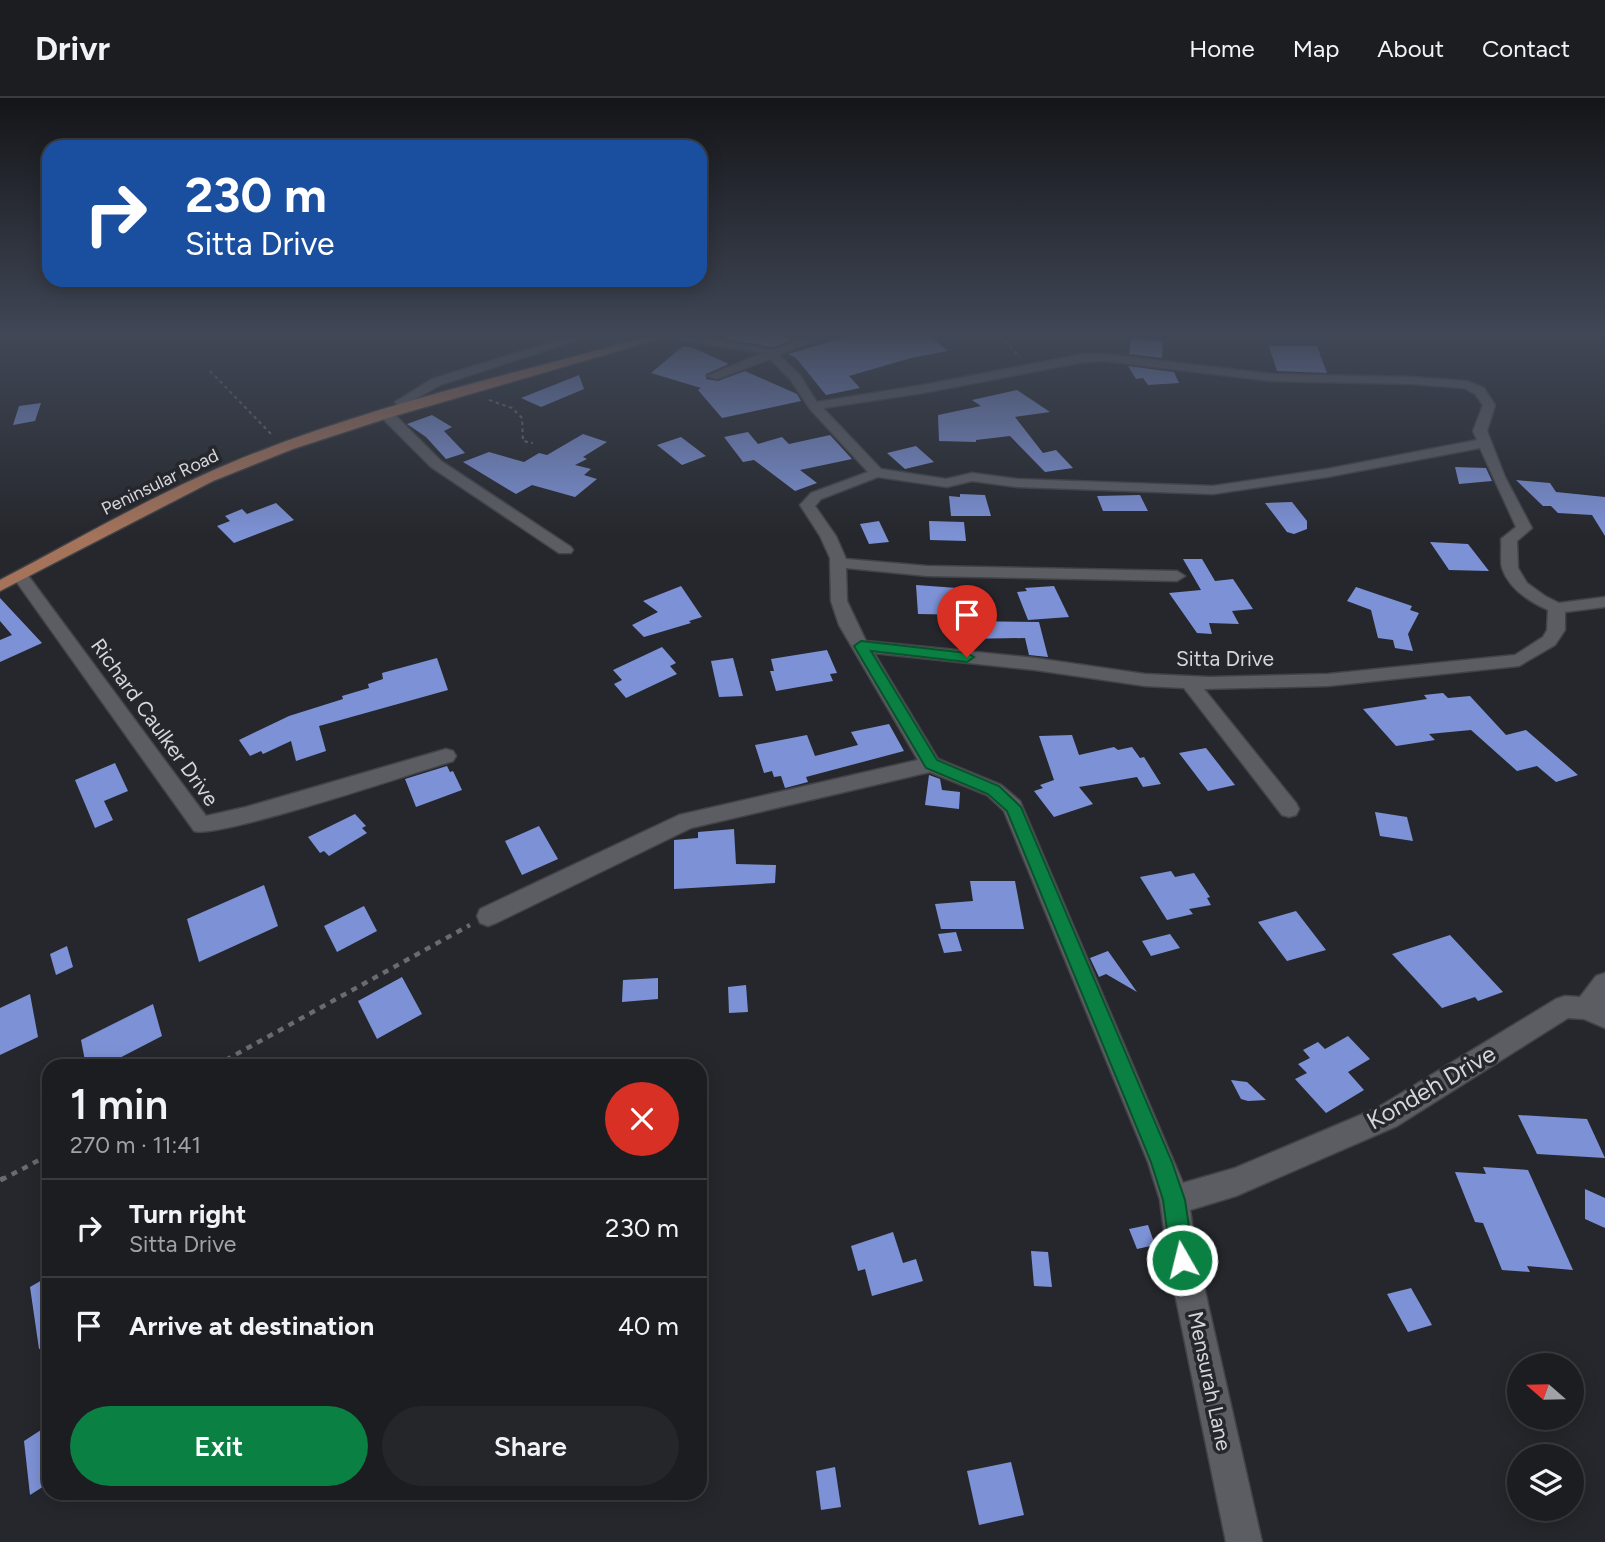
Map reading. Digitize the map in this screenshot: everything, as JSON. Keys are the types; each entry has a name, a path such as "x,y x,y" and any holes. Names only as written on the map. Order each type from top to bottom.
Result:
{"main road":[{"name":"Peninsular Road","path":"0,575 174,484 280,440 400,402"},
{"name":"Peninsular Road","path":"0,586 208,478 288,446 427,402"}],"street":[{"path":"812,402 877,473"},
{"path":"814,406 835,402"},
{"path":"1487,402 1489,405 1480,431 1498,477 1524,528 1509,539 1510,568 1521,586 1539,600 1557,608 1605,602"},
{"path":"386,414 436,464 565,550"},
{"path":"488,916 686,821 931,764 848,625 839,601 838,563 828,536 807,505 816,496 877,473 947,483 972,477 1017,483 1213,490 1327,473 1484,443"},
{"path":"838,563 927,571 1177,576"},
{"name":"Richard Caulker Drive","path":"21,577 201,825 446,756"},
{"name":"Sitta Drive","path":"861,646 1035,664 1145,680 1328,680 1519,660 1549,640 1556,630 1557,608"},
{"path":"1189,682 1289,809"},
{"name":"Mensurah Lane","path":"931,764 994,790 1013,807 1162,1162 1174,1200 1182,1260 1244,1542"},
{"path":"1596,1013 1605,984"},
{"name":"Kondeh Drive","path":"1174,1200 1236,1182 1387,1117 1565,1007 1596,1013"}],"path":[{"path":"240,402 268,432 280,440"},
{"path":"495,402 512,408 522,418 523,441 533,443"},
{"path":"228,1059 488,916"},
{"path":"0,1180 42,1159"}],"building":[{"path":"531,402 552,402 541,407"},
{"path":"709,402 795,402 722,418"},
{"path":"976,402 1036,402 1050,412 1015,417 1043,453 1056,450 1073,468 1045,472 1010,436 976,442 939,441 938,415 981,406"},
{"path":"41,403 35,421 13,425 19,406"},
{"path":"432,415 452,427 444,431 465,453 446,459 426,437 407,424"},
{"path":"748,432 758,444 782,437 789,444 830,435 852,459 800,470 817,483 795,491 754,460 743,462 724,437"},
{"path":"583,434 607,442 583,457 587,459 575,465 591,469 584,475 597,479 575,497 532,485 516,494 463,462 489,452 524,462 539,453 547,455"},
{"path":"681,437 706,456 682,465 657,445"},
{"path":"916,446 934,462 905,469 887,453"},
{"path":"1455,467 1486,468 1492,481 1459,484"},
{"path":"1516,480 1550,483 1556,492 1605,497 1605,536 1592,515 1558,513 1551,506 1543,506"},
{"path":"960,494 985,495 991,516 951,516 949,496 960,497"},
{"path":"1140,495 1148,511 1103,511 1097,496"},
{"path":"1292,502 1307,521 1307,529 1294,534 1287,532 1265,503"},
{"path":"276,503 294,520 234,543 217,526 230,521 225,516 242,509 247,514"},
{"path":"879,521 889,542 869,544 860,524"},
{"path":"929,521 964,522 966,541 930,540"},
{"path":"1430,542 1468,544 1489,571 1449,570"},
{"path":"1183,559 1202,559 1215,581 1233,579 1253,609 1232,611 1239,624 1209,623 1212,634 1197,633 1169,593 1201,590"},
{"path":"916,585 971,589 975,615 918,614"},
{"path":"681,586 702,617 644,637 632,625 658,612 643,601"},
{"path":"1054,586 1069,617 1028,620 1017,592 1027,591 1025,588"},
{"path":"1356,587 1412,606 1410,610 1419,613 1408,634 1413,651 1395,648 1393,640 1378,638 1371,610 1347,601"},
{"path":"0,598 42,643 0,662 0,640 12,635 0,621"},
{"path":"960,621 1039,622 1048,657 1029,655 1025,638 963,639"},
{"path":"662,647 676,663 670,666 677,674 626,698 614,684 622,680 613,670"},
{"path":"827,650 837,673 830,674 833,681 776,691 770,671 774,671 771,659"},
{"path":"437,658 448,690 319,726 326,751 296,761 291,741 263,754 261,751 250,756 239,740 289,716 369,688 368,684 383,679 382,673"},
{"path":"733,658 743,696 719,697 711,661"},
{"path":"1443,693 1448,698 1470,696 1506,735 1526,730 1578,775 1556,782 1537,766 1517,771 1471,730 1429,734 1435,740 1396,746 1363,709 1427,699 1424,695"},
{"path":"889,724 904,751 806,777 808,782 785,788 781,776 774,777 772,771 764,773 755,745 807,735 815,756 858,745 851,732"},
{"path":"1072,735 1079,755 1114,747 1118,750 1132,747 1140,758 1144,757 1161,784 1143,787 1137,777 1079,787 1093,804 1054,817 1034,791 1043,788 1040,785 1054,780 1039,736"},
{"path":"1206,748 1235,785 1208,791 1179,753"},
{"path":"115,763 128,791 104,801 113,820 95,828 75,780"},
{"path":"447,766 450,772 453,771 462,790 416,807 405,779"},
{"path":"929,775 940,779 942,790 960,792 959,809 925,805"},
{"path":"1375,812 1407,817 1413,841 1380,836"},
{"path":"355,814 366,826 362,828 367,833 329,856 324,851 320,853 308,837"},
{"path":"539,826 558,859 522,875 505,841"},
{"path":"734,829 736,864 776,865 775,883 674,889 674,840 698,838 698,832"},
{"path":"1171,871 1175,877 1194,873 1210,897 1207,898 1211,905 1189,909 1193,914 1167,920 1140,877"},
{"path":"970,881 1015,881 1024,929 941,929 935,904 973,901"},
{"path":"264,885 278,926 199,962 187,919"},
{"path":"364,906 377,931 337,952 324,926"},
{"path":"1296,911 1326,950 1287,961 1258,922"},
{"path":"956,932 962,951 944,953 938,934"},
{"path":"1170,934 1180,948 1151,956 1142,941"},
{"path":"1450,935 1503,992 1478,1001 1475,997 1442,1008 1392,954"},
{"path":"67,946 73,967 56,975 50,954"},
{"path":"1108,951 1137,992 1106,974 1099,977 1090,958"},
{"path":"402,977 422,1014 377,1039 358,1001"},
{"path":"658,978 658,999 622,1002 623,980"},
{"path":"746,985 748,1012 729,1013 728,987"},
{"path":"30,994 38,1037 0,1055 0,1008"},
{"path":"153,1004 162,1036 118,1059 85,1059 81,1040"},
{"path":"1348,1036 1370,1059 1348,1072 1364,1090 1326,1113 1295,1079 1307,1073 1298,1064 1310,1058 1303,1050 1318,1042 1325,1049"},
{"path":"1231,1080 1247,1082 1266,1100 1241,1099"},
{"path":"1518,1115 1587,1119 1605,1158 1537,1154"},
{"path":"1483,1167 1528,1170 1573,1270 1527,1266 1530,1272 1502,1270 1483,1223 1475,1222 1455,1172 1486,1174"},
{"path":"1585,1189 1605,1198 1605,1228 1585,1219"},
{"path":"1148,1225 1155,1245 1137,1249 1129,1229"},
{"path":"893,1232 903,1263 916,1259 923,1281 872,1296 865,1269 858,1271 851,1246"},
{"path":"1031,1251 1048,1252 1052,1287 1034,1286"},
{"path":"42,1280 42,1349 39,1349 30,1287"},
{"path":"1411,1288 1432,1325 1408,1332 1387,1294"},
{"path":"42,1429 42,1487 30,1495 24,1441"},
{"path":"1011,1462 1024,1515 979,1525 967,1471"},
{"path":"835,1467 841,1507 821,1510 816,1471"}],"route":[{"path":"967,657 861,646 931,764 994,790 1013,807 1162,1162 1174,1200 1182,1260"}]}
